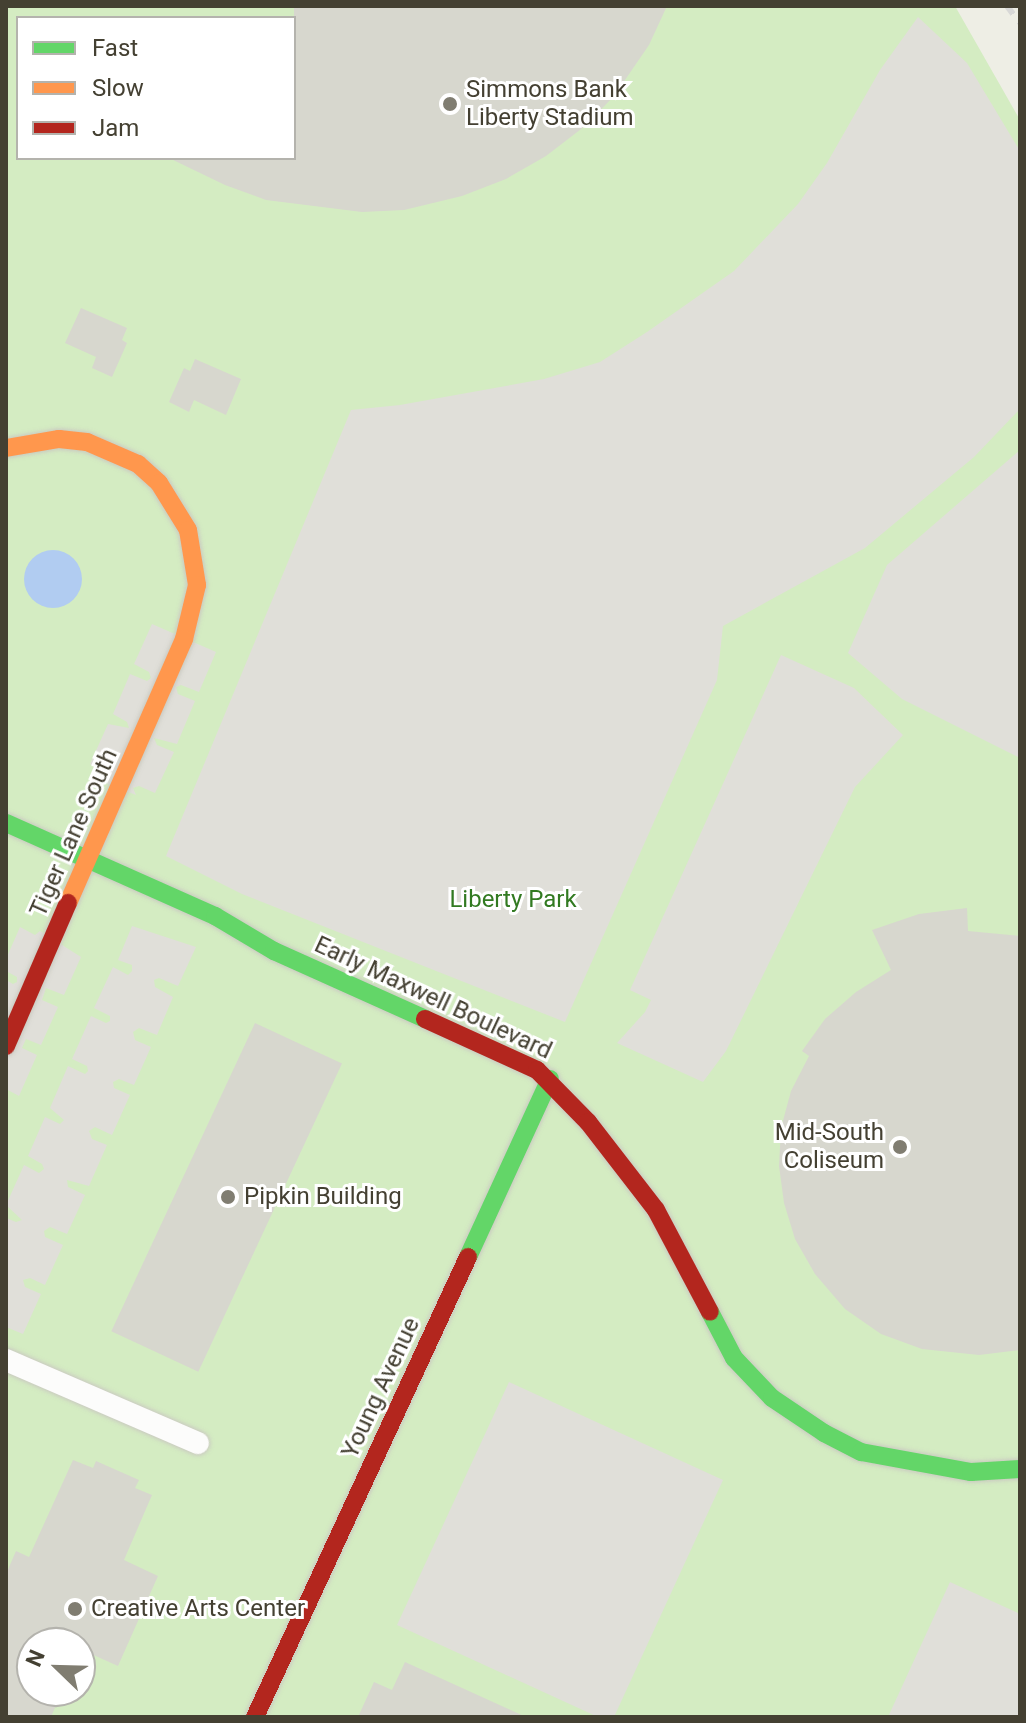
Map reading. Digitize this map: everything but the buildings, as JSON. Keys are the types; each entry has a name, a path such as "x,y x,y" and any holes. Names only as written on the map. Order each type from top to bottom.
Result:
{"street":[{"name":"Tiger Lane South","path":"6,448 59,439 87,442 138,464 159,483 188,530 195,557 193,613 184,639 6,1046"},
{"name":"Early Maxwell Boulevard","path":"6,823 215,916 274,951 537,1070 550,1079 656,1210 734,1358 772,1398 824,1433 861,1452 971,1472 1020,1469"},
{"name":"Young Avenue","path":"255,1717 550,1079"},
{"path":"6,1360 198,1443"}],"green space":[{"name":"Liberty Park","path":"6,6 955,6 1020,120 1020,1717 6,1717"}],"shaded area":[{"path":"918,17 967,63 1020,151 1020,409 974,457 865,548 723,626 717,680 565,1022 242,894 166,856 351,410 400,405 544,379 600,362 647,332 734,271 798,204 827,163 880,70"},
{"path":"1020,450 1020,758 902,699 848,653 887,565"},
{"path":"152,624 216,652 199,692 181,685 176,687 178,694 195,701 177,744 154,738 157,745 174,752 155,793 139,786 133,788 136,795 106,783 106,772 90,764 108,724 129,728 127,722 113,714 130,674 147,681 151,678 149,672 134,664"},
{"path":"781,655 854,688 903,735 855,787 726,1051 703,1082 617,1043 645,1012 651,1000 630,990"},
{"path":"132,926 196,947 178,986 159,978 154,980 155,987 173,997 157,1035 139,1028 133,1032 135,1040 151,1047 134,1085 119,1079 113,1082 114,1088 130,1095 112,1135 95,1127 89,1131 92,1139 107,1145 89,1186 67,1180 68,1187 85,1195 67,1234 50,1227 44,1231 45,1237 63,1245 45,1285 30,1278 23,1280 25,1287 41,1294 23,1334 6,1327 6,1218 16,1222 22,1220 6,1205 24,1165 39,1173 44,1169 42,1164 28,1156 45,1117 60,1124 64,1120 50,1108 68,1066 85,1074 88,1071 87,1066 72,1059 91,1016 106,1023 110,1021 110,1016 94,1008 113,967 128,975 132,971 132,965 118,960"},
{"path":"20,927 35,935 40,931 81,957 64,995 46,988 42,1000 58,1007 41,1045 26,1039 22,1048 37,1055 19,1096 6,1089 6,980 13,984 17,982 17,977 6,971 6,959"},
{"path":"509,1382 723,1480 614,1717 598,1717 397,1625"},
{"path":"950,1582 1020,1614 1020,1717 888,1717"}],"water":[{"path":"53,550 64,552 73,559 80,568 80,590 73,599 64,606 53,608 42,606 33,599 26,590 24,579 26,568 33,559 42,552"}],"railway":[{"path":"1007,6 1020,23"}],"traffic: fast":[{"path":"6,823 215,916 274,951 425,1019"},
{"path":"468,1257 550,1079"},
{"path":"710,1312 734,1358 772,1398 824,1433 861,1452 971,1472 1020,1469"}],"traffic: slow":[{"path":"6,448 59,439 87,442 138,464 159,483 188,530 197,585 184,639 68,903"}],"traffic: jam":[{"path":"6,1046 68,903"},
{"path":"425,1019 537,1070 588,1122 656,1210 710,1312"},
{"path":"255,1717 468,1257"}],"place":[{"name":"Simmons Bank Liberty Stadium","path":"450,104"},
{"name":"Mid-South Coliseum","path":"900,1147"},
{"name":"Pipkin Building","path":"228,1197"},
{"name":"Creative Arts Center","path":"75,1609"}]}
